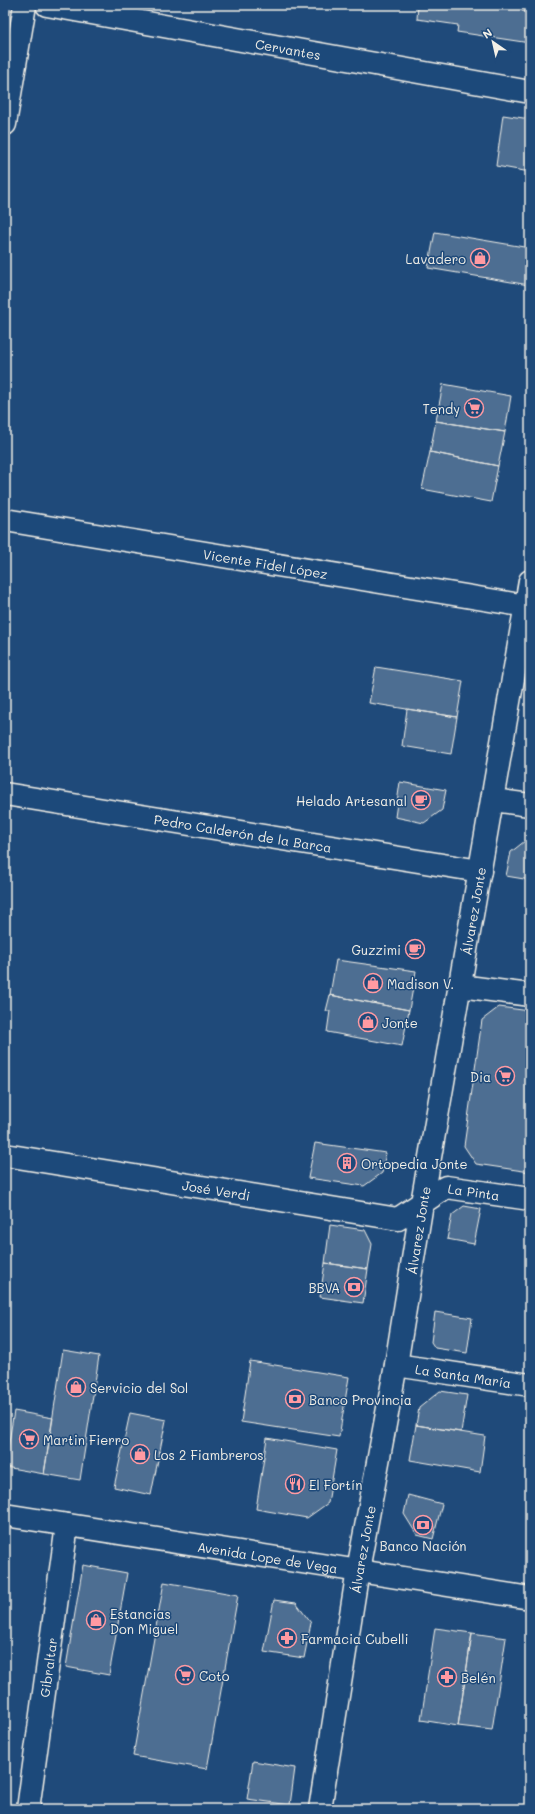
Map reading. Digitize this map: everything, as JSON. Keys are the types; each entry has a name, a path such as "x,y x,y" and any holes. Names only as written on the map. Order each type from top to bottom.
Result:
{"street":[{"path":"5,124 25,5"},
{"name":"Cervantes","path":"47,5 530,92"},
{"name":"Vicente Fidel López","path":"5,520 526,606"},
{"name":"Álvarez Jonte","path":"320,1809 358,1570 396,1365 422,1203 530,581"},
{"name":"Pedro Calderón de la Barca","path":"5,794 480,871"},
{"path":"493,800 530,806"},
{"path":"460,986 530,995"},
{"name":"José Verdi","path":"5,1154 398,1219 422,1203"},
{"name":"La Pinta","path":"422,1203 446,1187 530,1199"},
{"name":"La Santa María","path":"396,1365 530,1385"},
{"name":"Avenida Lope de Vega","path":"5,1515 530,1598"},
{"name":"Gibraltar","path":"28,1809 67,1525"}],"building":[{"path":"418,5 523,5 522,11 530,12 530,43 457,32 458,25 417,19"},
{"path":"503,115 530,119 530,172 496,166"},
{"name":"Lavadero","path":"435,232 530,248 529,285 428,268"},
{"name":"Tendy","path":"443,384 511,396 505,432 436,421"},
{"path":"436,421 505,432 498,466 430,452"},
{"path":"430,452 498,466 491,502 422,489"},
{"path":"376,667 463,681 457,717 369,703"},
{"path":"407,709 457,717 451,754 402,746"},
{"path":"530,737 530,752 528,749"},
{"name":"Helado Artesanal","path":"400,782 446,790 442,810 424,823 395,817"},
{"path":"530,837 530,880 506,876 511,852"},
{"name":"Madison V.","path":"336,960 416,971 409,1010 330,995"},
{"name":"Jonte","path":"330,995 409,1010 402,1046 327,1032 330,1011 326,1011"},
{"path":"499,1007 530,1011 530,1172 476,1164 464,1146 482,1020"},
{"name":"Ortopedia Jonte","path":"315,1143 386,1153 382,1173 364,1186 308,1178"},
{"path":"464,1206 481,1209 474,1244 447,1239 452,1215"},
{"path":"330,1225 365,1230 372,1244 368,1269 325,1263"},
{"path":"325,1263 368,1269 363,1303 320,1297"},
{"path":"435,1312 472,1318 467,1353 435,1348 431,1342"},
{"name":"Servicio del Sol","path":"63,1350 99,1356 80,1480 44,1474"},
{"name":"Banco Provincia","path":"250,1361 349,1377 339,1437 241,1422"},
{"path":"440,1391 467,1395 461,1432 416,1425 419,1408"},
{"name":"Martin Fierro","path":"14,1411 53,1418 44,1474 5,1467"},
{"name":"Los 2 Fiambreros","path":"130,1413 166,1420 151,1495 114,1487"},
{"path":"416,1425 485,1436 480,1472 410,1460"},
{"name":"El Fortín","path":"267,1438 337,1450 328,1503 307,1518 256,1509"},
{"name":"Banco Nación","path":"408,1495 442,1504 433,1539 417,1535 404,1514"},
{"name":"Estancias Don Miguel","path":"83,1565 127,1573 109,1675 66,1667"},
{"name":"Coto","path":"164,1582 238,1595 207,1769 133,1756"},
{"name":"Farmacia Cubelli","path":"274,1600 296,1603 311,1623 304,1658 264,1652"},
{"name":"Belén","path":"435,1628 472,1633 458,1726 421,1720"},
{"path":"472,1633 506,1638 492,1730 458,1726"},
{"path":"253,1761 295,1768 290,1805 247,1799"}],"place":[{"name":"Lavadero","path":"480,258"},
{"name":"Tendy","path":"474,408"},
{"name":"Helado Artesanal","path":"421,800"},
{"name":"Guzzimi","path":"415,949"},
{"name":"Madison V.","path":"373,983"},
{"name":"Jonte","path":"368,1022"},
{"name":"Dia","path":"505,1076"},
{"name":"Ortopedia Jonte","path":"347,1163"},
{"name":"BBVA","path":"354,1287"},
{"name":"Servicio del Sol","path":"76,1387"},
{"name":"Banco Provincia","path":"295,1399"},
{"name":"Martin Fierro","path":"29,1439"},
{"name":"Los 2 Fiambreros","path":"140,1454"},
{"name":"El Fortín","path":"295,1484"},
{"name":"Banco Nación","path":"423,1525"},
{"name":"Estancias Don Miguel","path":"96,1620"},
{"name":"Farmacia Cubelli","path":"287,1638"},
{"name":"Coto","path":"185,1675"},
{"name":"Belén","path":"447,1677"}]}
